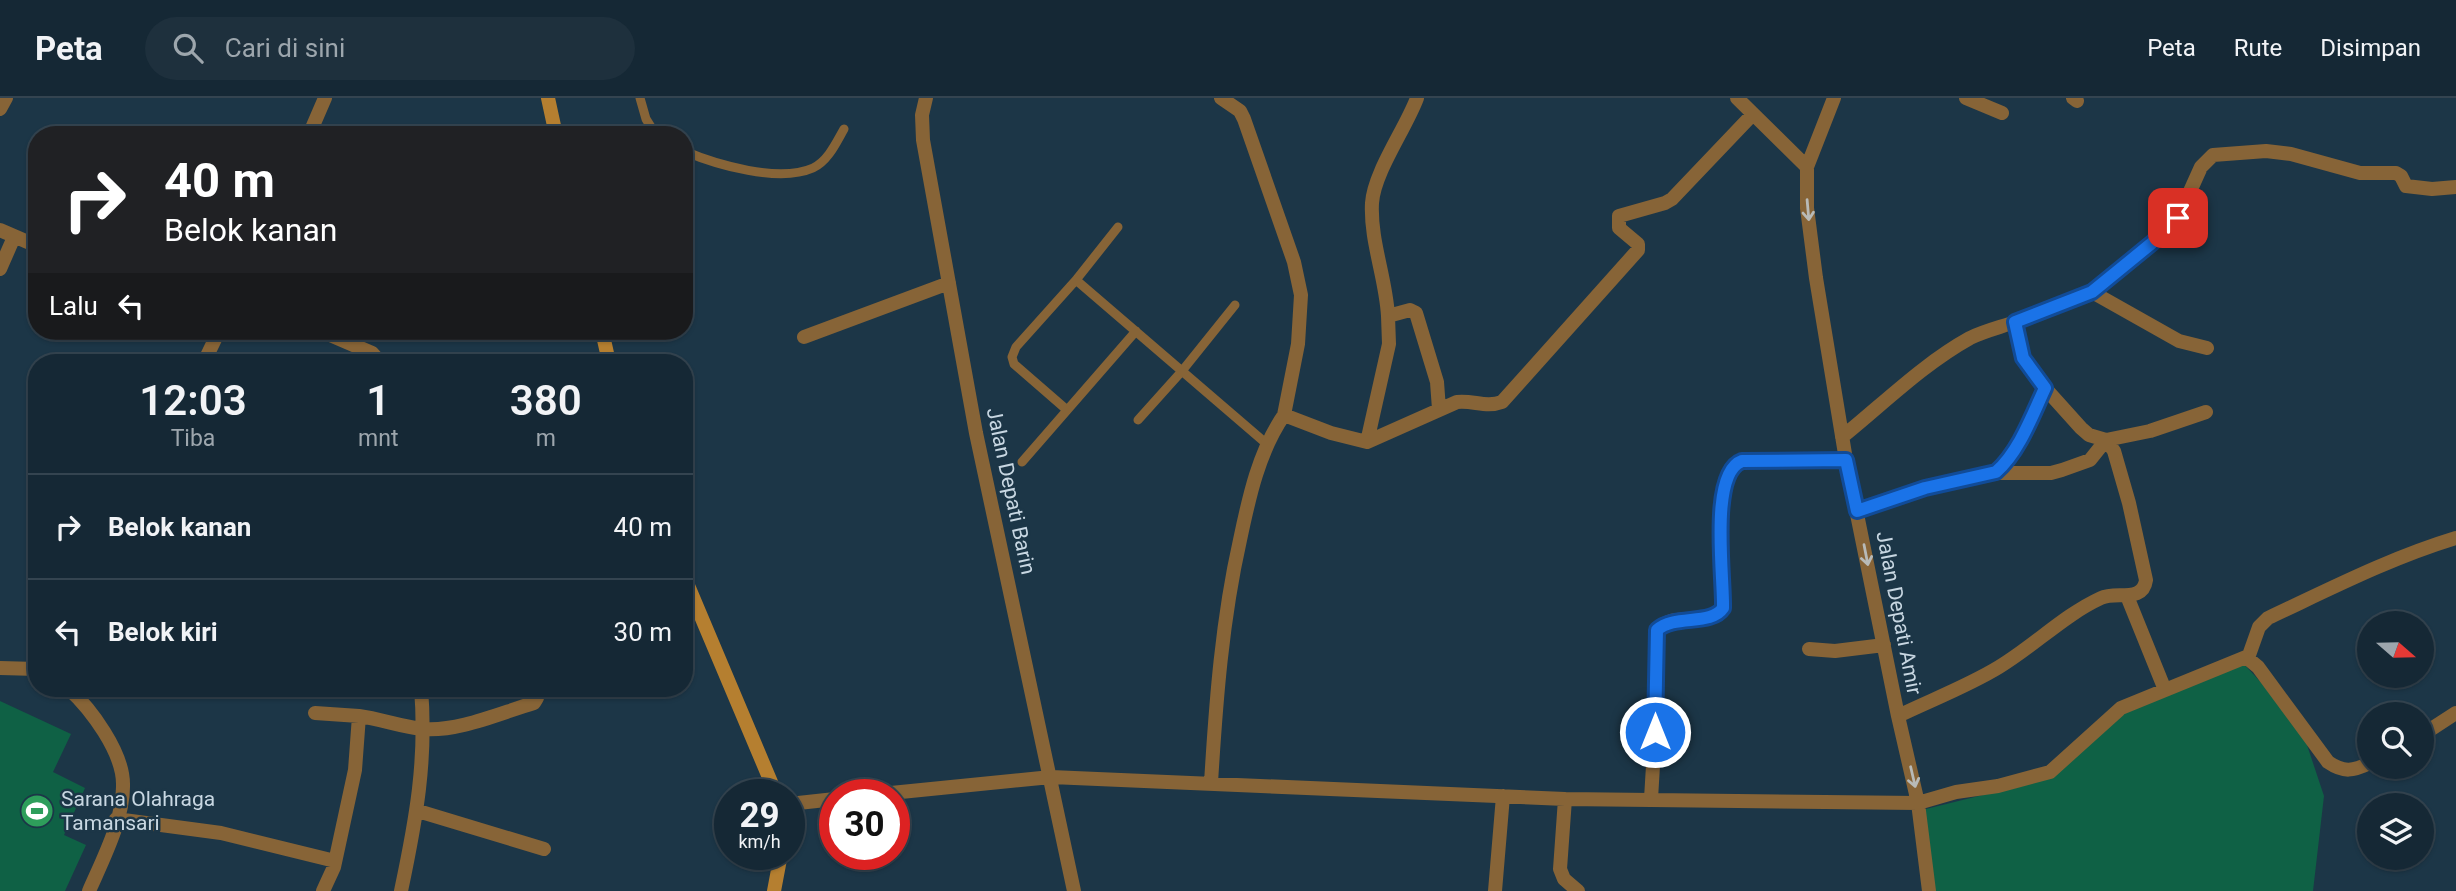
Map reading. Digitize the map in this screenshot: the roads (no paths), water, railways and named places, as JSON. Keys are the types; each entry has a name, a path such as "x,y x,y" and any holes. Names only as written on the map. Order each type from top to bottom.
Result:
{"main road":[{"path":"548,98 554,126"},
{"path":"693,612 769,779"},
{"path":"774,891 778,870"}],"street":[{"path":"0,109 6,98"},
{"path":"313,126 325,98"},
{"name":"Jalan Depati Barin","path":"926,98 922,115 923,139 976,433 1074,891"},
{"path":"1211,783 1216,687 1230,585 1248,498 1272,433 1284,415 1298,345 1301,304 1294,262 1249,130 1240,111 1222,98"},
{"path":"1367,442 1389,344 1387,298 1377,252 1372,202 1380,176 1417,98"},
{"path":"1737,98 1807,167"},
{"name":"Jalan Depati Amir","path":"1834,98 1807,167 1807,208 1842,438 1918,803 1929,891"},
{"path":"1966,98 2003,113"},
{"path":"1284,415 1331,433 1367,442 1461,401 1479,406 1498,404 1638,250 1638,244 1619,228 1619,216 1672,199 1754,114"},
{"path":"1842,438 1919,373 1972,337 2092,292 2178,218 2201,167 2213,155 2248,151 2291,154 2360,173 2396,173 2413,187 2456,187"},
{"path":"0,269 7,234 28,242"},
{"path":"804,337 949,283"},
{"path":"2092,292 2179,341 2207,348"},
{"path":"1388,316 1410,310 1416,313 1437,382 1439,409"},
{"path":"2015,322 2023,358 2045,388 2089,435 2106,440 2150,430 2206,412"},
{"path":"341,340 372,354"},
{"path":"1996,472 2005,464 2045,388"},
{"path":"1857,511 1925,488 1996,472 2050,473 2062,470 2090,460 2106,440"},
{"path":"1898,716 1999,667 2050,629 2102,597 2127,596 2140,593 2144,588 2146,580 2117,461 2106,440"},
{"path":"1651,799 1656,634 1666,623 1714,616 1723,608 1721,500 1730,470 1735,463 1742,461 1846,460"},
{"path":"2248,658 2259,627 2268,618 2361,573 2456,538"},
{"path":"2127,596 2165,690"},
{"path":"1809,649 1835,651 1884,645"},
{"path":"910,791 1051,777 1565,799 1918,803 2050,772 2119,710 2239,658 2248,658 2259,667 2328,762 2343,770 2357,769"},
{"path":"0,668 28,669"},
{"path":"78,697 102,728 121,765 124,785 112,840 89,891"},
{"path":"401,891 418,811 424,729 422,697"},
{"path":"315,713 359,716 424,729 474,722 534,703 537,697"},
{"path":"2434,727 2456,713"},
{"path":"323,891 335,862 355,770 359,716"},
{"path":"1496,891 1503,796"},
{"path":"1565,799 1560,869 1564,878 1578,891"},
{"path":"418,811 544,849"},
{"path":"117,819 221,833 335,862"}],"lane":[{"path":"640,98 651,126"},
{"path":"693,154 735,169 795,173 814,168 824,161 844,130"},
{"path":"1067,410 1014,364 1012,357 1016,347 1076,280 1118,227"},
{"path":"1076,280 1268,445"},
{"path":"1138,420 1235,305"},
{"path":"1022,462 1136,331"}],"place":[{"name":"Sarana Olahraga Tamansari","path":"37,811"}]}
